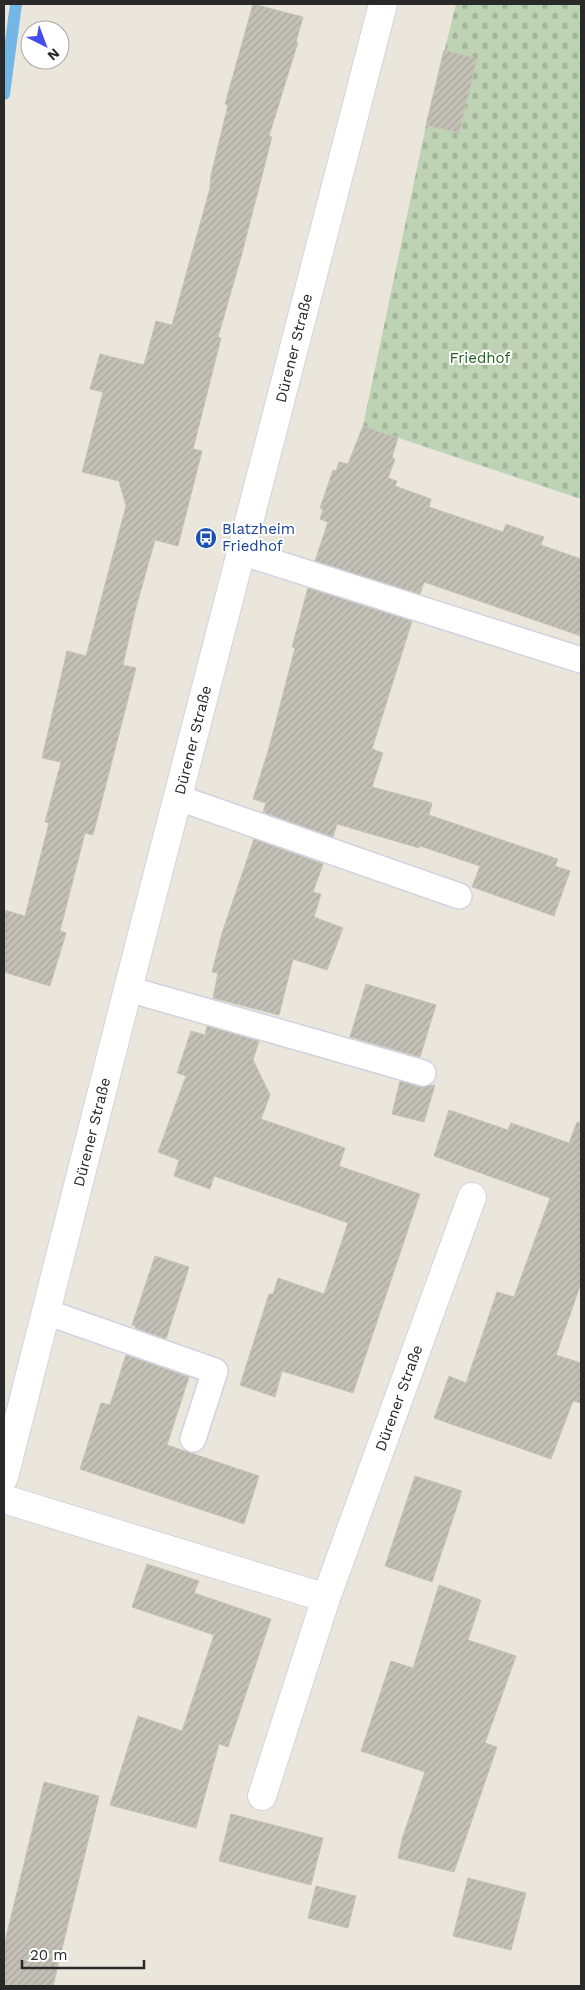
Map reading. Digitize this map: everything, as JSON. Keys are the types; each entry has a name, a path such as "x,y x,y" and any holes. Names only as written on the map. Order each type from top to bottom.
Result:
{"street":[{"name":"Dürener Straße","path":"4,1476 383,4"},
{"name":"Dürener Straße","path":"262,1796 326,1598 472,1198"},
{"path":"4,1499 326,1598"}],"lane":[{"path":"241,552 581,660"},
{"path":"178,798 459,896"},
{"path":"128,989 423,1073"},
{"path":"46,1312 215,1371 193,1438"}],"green space":[{"name":"Friedhof","path":"456,4 581,4 581,499 363,426 426,125"}],"building":[{"path":"253,4 303,17 296,42 298,42 269,136 272,137 218,337 221,338 193,449 202,451 178,546 155,540 135,611 123,665 136,668 93,835 85,833 60,931 66,933 50,986 4,972 4,910 25,916 49,823 45,822 61,762 42,758 67,651 86,656 126,506 119,481 82,472 103,392 90,389 100,354 144,365 156,321 172,325 210,188 211,175 228,105 225,104"},
{"path":"444,50 477,59 459,133 426,125"},
{"path":"363,426 398,438 392,457 395,459 388,478 397,481 395,486 431,499 429,507 503,532 506,524 544,537 541,545 581,559 581,636 424,582 420,594 315,561 328,522 320,519 323,509 320,508 333,470 336,471 339,462 348,464"},
{"path":"308,588 412,621 372,749 383,753 372,787 432,803 429,815 558,859 555,866 570,871 554,916 472,887 480,866 420,846 419,848 337,824 333,837 263,812 266,803 253,799 269,748 295,648 292,647"},
{"path":"254,839 323,864 313,892 321,894 314,917 343,928 327,970 293,959 279,1015 213,998 218,973 212,972 222,933"},
{"path":"366,984 436,1005 420,1057 350,1037"},
{"path":"207,1026 259,1041 253,1060 270,1095 261,1119 345,1148 339,1166 420,1194 353,1393 282,1371 275,1397 240,1385 269,1294 273,1294 278,1278 324,1294 348,1223 214,1176 210,1189 174,1176 179,1160 158,1152 186,1076 177,1073 191,1031 205,1035"},
{"path":"400,1081 420,1087 435,1085 424,1122 392,1114"},
{"path":"449,1110 508,1130 511,1123 569,1143 577,1122 581,1123 581,1283 556,1355 581,1363 581,1403 573,1401 551,1459 434,1418 449,1376 466,1383 497,1292 514,1297 550,1198 434,1156"},
{"path":"155,1256 189,1267 166,1339 135,1328 136,1326 132,1325"},
{"path":"126,1355 189,1377 167,1445 259,1476 244,1524 80,1469 101,1403 110,1405"},
{"path":"415,1476 462,1491 432,1582 385,1566"},
{"path":"147,1564 199,1581 194,1593 271,1619 228,1747 219,1744 196,1828 110,1805 138,1716 182,1731 214,1635 132,1607"},
{"path":"439,1585 481,1600 468,1640 516,1656 485,1743 497,1747 454,1872 398,1858 402,1839 425,1772 361,1751 391,1661 413,1668"},
{"path":"44,1782 99,1796 53,1986 4,1986 4,1945"},
{"path":"231,1814 323,1838 311,1885 219,1861"},
{"path":"468,1878 526,1893 511,1950 453,1936"},
{"path":"316,1886 356,1896 348,1928 308,1918"}],"waterway":[{"path":"4,94 16,4"}],"place":[{"name":"Blatzheim Friedhof","path":"206,538"}]}
